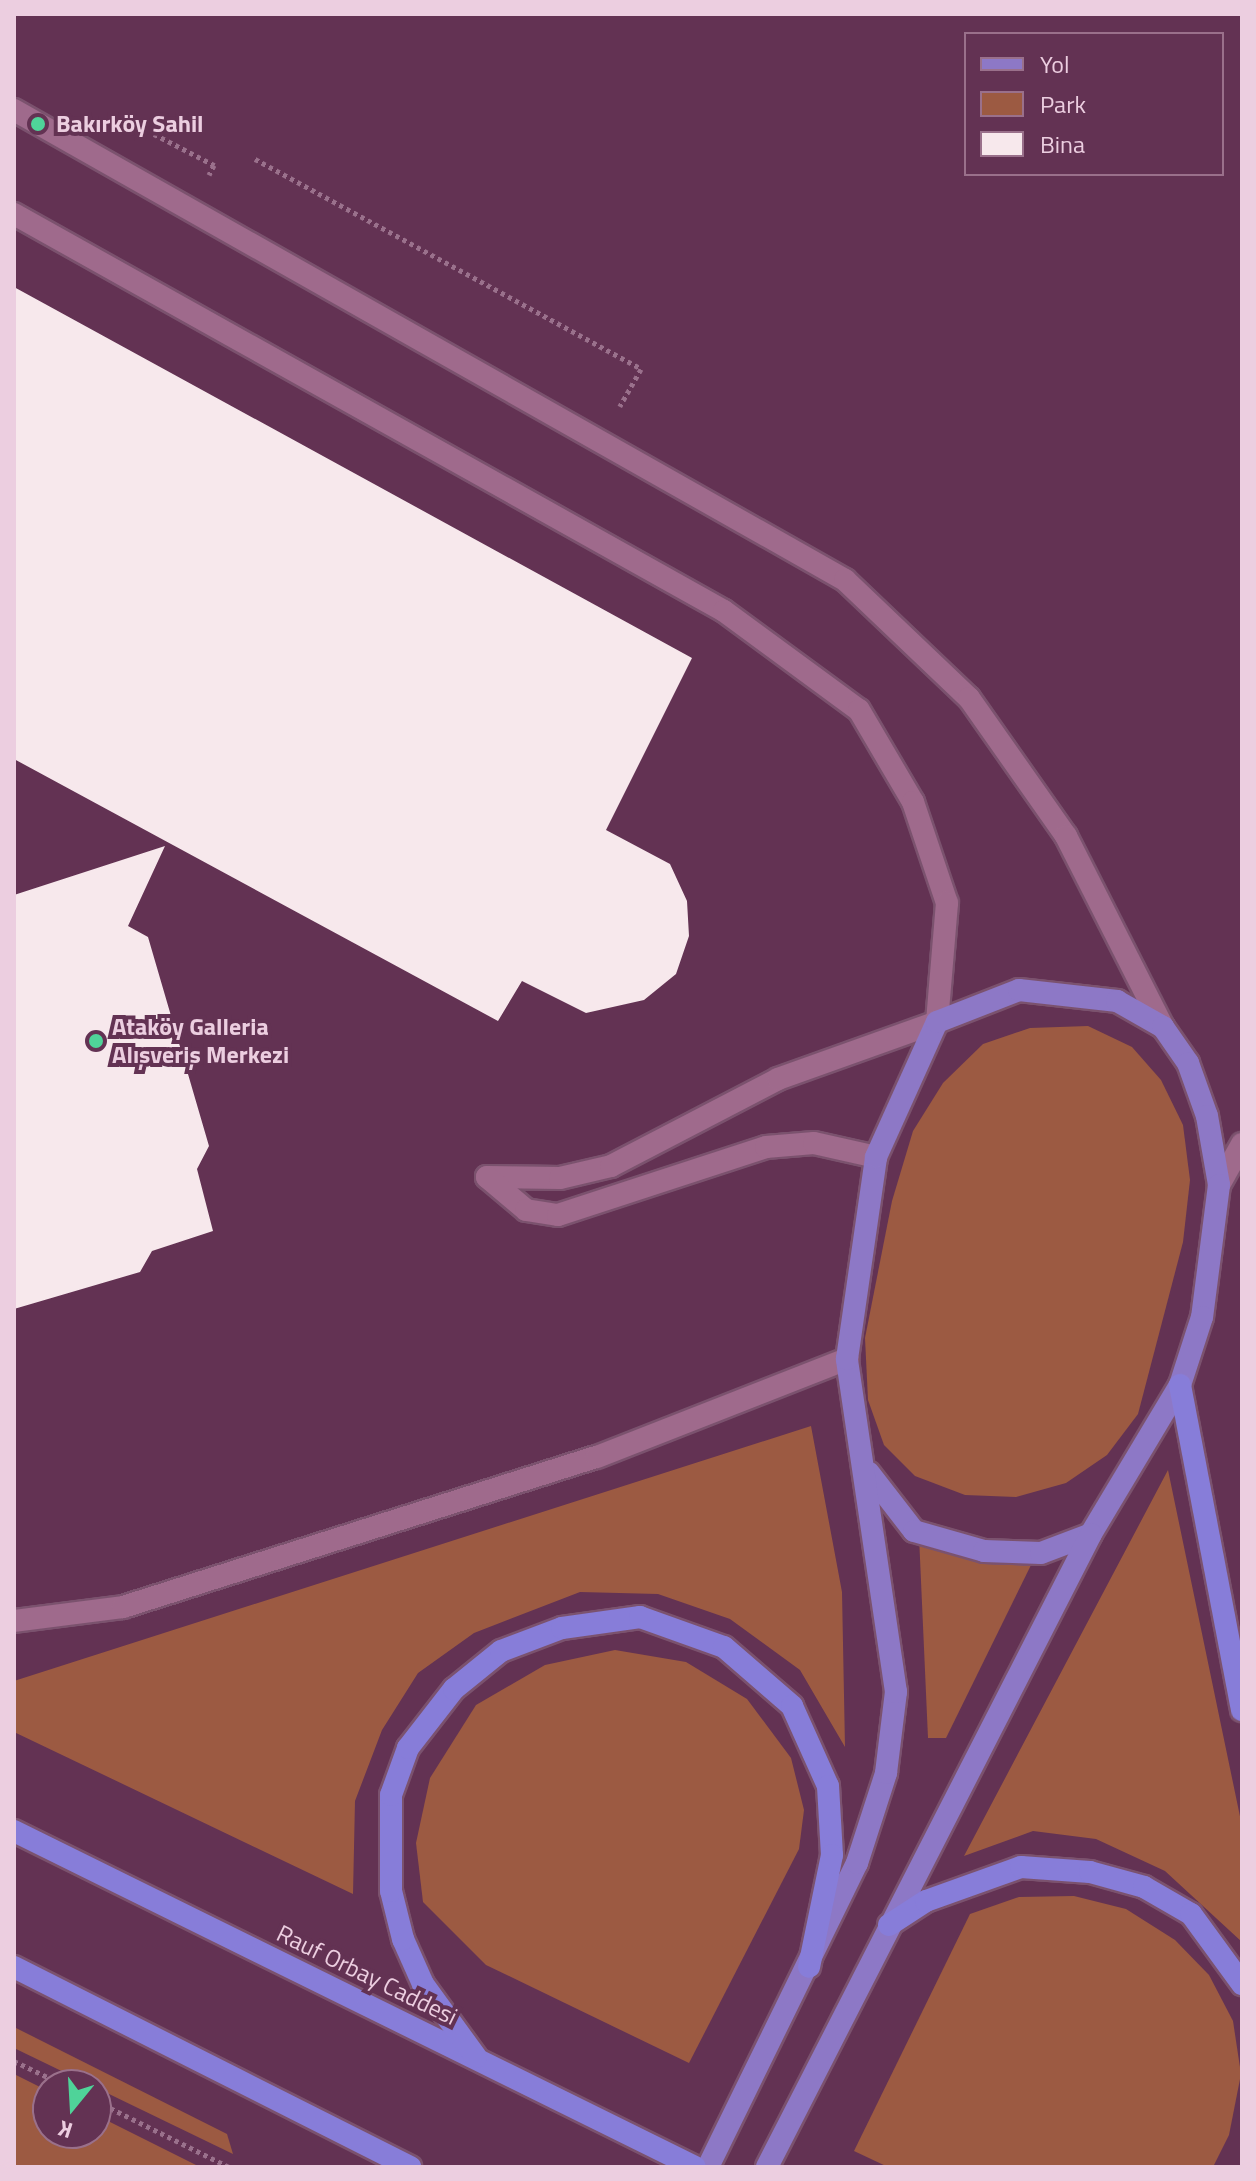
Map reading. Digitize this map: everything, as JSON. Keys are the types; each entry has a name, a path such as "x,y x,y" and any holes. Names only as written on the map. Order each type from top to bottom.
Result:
{"highway":[{"path":"1180,1385 1242,1710"},
{"path":"476,2057 423,1984 403,1939 391,1891 391,1795 408,1748 454,1689 501,1651 562,1628 640,1617 724,1647 792,1706 828,1786 832,1855 809,1967"},
{"name":"Rauf Orbay Caddesi","path":"14,1831 695,2167"},
{"path":"889,1925 926,1901 1021,1867 1090,1872 1144,1887 1191,1914 1242,1984"},
{"path":"14,1967 410,2167"}],"main road":[{"path":"708,2167 809,1967 857,1863 886,1773 896,1692 868,1472 847,1359 876,1157 937,1022 1031,990 1117,1001 1163,1027 1188,1063 1207,1116 1219,1185 1202,1317 1180,1385 1091,1534 767,2167"},
{"path":"868,1472 914,1531 970,1547 1041,1553 1091,1534"}],"street":[{"path":"14,110 814,558 969,698 1066,836 1163,1027"},
{"path":"14,214 724,611 859,710 913,802 947,903 937,1022 778,1079 611,1166 560,1178 487,1177 526,1210 558,1215 766,1147 814,1143 876,1157"},
{"path":"1219,1185 1242,1144"},
{"path":"14,1621 123,1607 639,1442 847,1359"}],"path":[{"path":"255,159 641,369 601,439"},
{"path":"112,2109 229,2167"}],"green space":[{"path":"1088,1026 1132,1047 1161,1080 1183,1125 1190,1180 1183,1242 1138,1414 1107,1455 1066,1483 1016,1497 965,1495 915,1476 884,1445 868,1400 865,1338 892,1201 913,1131 943,1083 983,1044 1030,1028"},
{"path":"811,1426 842,1592 845,1747 800,1670 730,1619 658,1594 580,1592 474,1633 418,1673 382,1730 355,1801 353,1894 14,1732 14,1681"},
{"path":"1168,1470 1242,1826 1242,1942 1165,1871 1096,1839 1033,1831 964,1856"},
{"path":"919,1536 1032,1563 946,1738 928,1738"},
{"path":"615,1650 686,1662 747,1699 791,1758 804,1810 799,1849 689,2063 486,1965 423,1902 416,1843 430,1778 476,1705 545,1665"},
{"path":"1074,1896 1126,1909 1175,1940 1209,1975 1233,2021 1241,2074 1229,2135 1213,2167 888,2167 854,2151 970,1914 1019,1897"},
{"path":"14,2027 98,2069 57,2069 14,2048"},
{"path":"14,2074 32,2083 32,2149 112,2149 112,2123 200,2167 14,2167"},
{"path":"112,2076 227,2134 233,2154 112,2095"}],"building":[{"path":"14,287 692,658 606,830 670,864 687,901 689,936 676,974 644,1000 586,1013 522,981 498,1021 14,759"},
{"name":"Ataköy Galleria Alışveriş Merkezi","path":"165,846 128,926 148,937 209,1146 197,1169 213,1231 152,1251 140,1272 14,1309 14,895"}],"place":[{"name":"Bakırköy Sahil","path":"38,124"},
{"name":"Ataköy Galleria Alışveriş Merkezi","path":"96,1041"}]}
